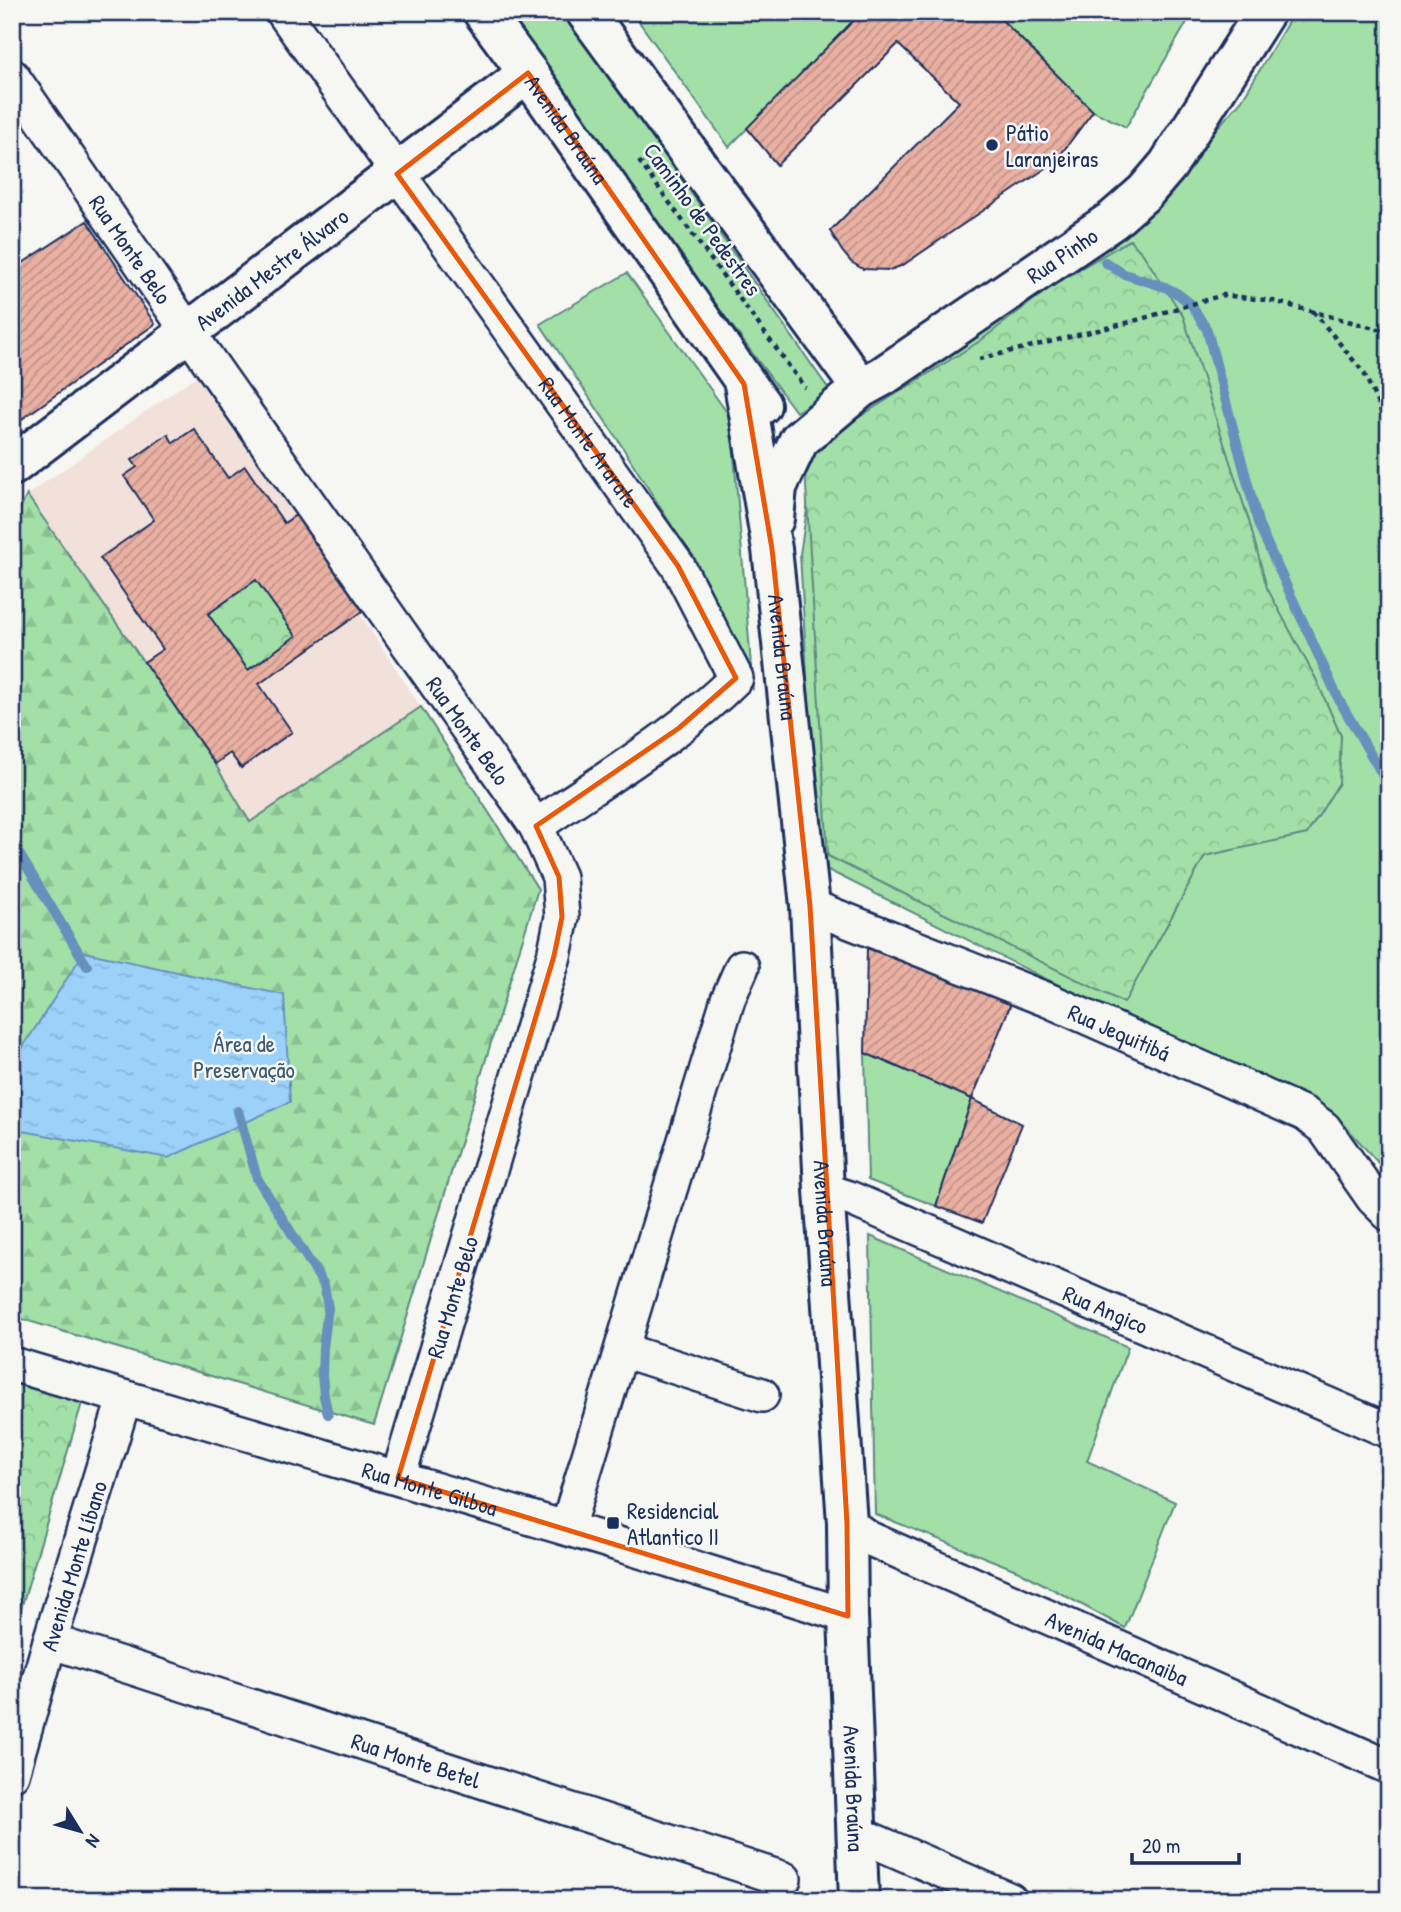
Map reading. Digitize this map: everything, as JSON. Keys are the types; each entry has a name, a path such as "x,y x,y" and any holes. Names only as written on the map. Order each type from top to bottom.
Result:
{"street":[{"name":"Rua Monte Ararate","path":"283,12 678,566 736,678 679,728 536,826"},
{"name":"Avenida Braúna","path":"483,12 744,384 772,549 810,906 824,1190 848,1523 848,1616 859,1900"},
{"path":"586,12 853,377"},
{"name":"Rua Pinho","path":"799,440 853,377 883,376 1114,220 1145,192 1168,166 1265,12"},
{"name":"Avenida Mestre Álvaro","path":"12,466 187,330 528,73"},
{"name":"Rua Monte Belo","path":"12,76 536,826 559,877 562,918 554,956 398,1478"},
{"path":"744,384 781,431 799,440"},
{"name":"Avenida Braúna","path":"772,549 777,487 799,440"},
{"name":"Rua Jequitibá","path":"810,906 1048,1000 1305,1114 1324,1128 1373,1198 1389,1214"},
{"path":"567,1528 728,999 742,967"},
{"name":"Rua Angico","path":"824,1190 1389,1431"},
{"path":"622,1350 762,1395"},
{"name":"Rua Monte Gilboa","path":"12,1364 567,1528 848,1616"},
{"name":"Avenida Monte Líbano","path":"12,1774 124,1399"},
{"name":"Avenida Macanaiba","path":"848,1523 869,1538 1389,1767"},
{"name":"Rua Monte Betel","path":"50,1641 784,1879"},
{"path":"856,1833 1010,1900"}],"path":[{"name":"Caminho de Pedestres","path":"635,156 804,388 853,377"},
{"path":"967,361 1127,323 1223,295 1273,300 1389,332"},
{"path":"1313,311 1364,373 1389,429"}],"highlighted area":[{"path":"528,73 744,384 772,549 810,906 847,1523 848,1616 398,1478 554,956 562,917 559,877 536,826 679,728 736,678 678,566 397,174"}],"shaded area":[{"path":"202,372 421,707 250,823 215,764 27,495"}],"green space":[{"path":"508,12 565,12 830,391 796,412 712,299"},
{"path":"632,12 862,12 729,147"},
{"path":"994,12 1193,12 1126,127 1093,111"},
{"path":"1294,12 1389,12 1389,1175 1332,1111 1060,986 818,865 800,554 818,438 1146,208 1242,100"},
{"path":"1130,240 1143,254 1183,316 1249,521 1267,588 1316,679 1341,736 1339,783 1307,834 1205,856 1124,1003 828,856 804,452 980,341 1057,282"},
{"path":"627,273 731,418 753,690 707,582 618,440 540,324"},
{"name":"Área de Preservação","path":"27,495 215,764 250,822 421,707 538,889 374,1425 12,1316 12,524"},
{"path":"256,580 296,636 248,670 208,614"},
{"path":"865,1053 972,1099 936,1206 868,1180"},
{"path":"870,1236 1128,1347 1087,1461 1175,1502 1125,1628 1019,1571 875,1514"},
{"path":"12,1383 82,1403 12,1639"}],"water":[{"path":"84,952 284,995 290,1102 168,1158 12,1129 12,1064"}],"building":[{"name":"Pátio Laranjeiras","path":"862,12 994,12 1093,111 1055,162 903,265 890,270 863,269 851,262 830,231 959,102 898,44 777,165 747,128"},
{"path":"87,221 155,324 12,426 12,270"},
{"path":"194,429 228,478 245,466 284,523 296,515 363,611 259,684 292,732 241,768 230,753 215,764 144,662 163,649 100,558 154,520 124,476 137,467 132,460 168,434 173,443","holes":["256,580 296,636 248,670 208,614"]},
{"path":"867,948 1012,1001 972,1099 865,1053"},
{"path":"972,1099 1022,1124 982,1223 936,1206"}],"waterway":[{"path":"1105,262 1124,274 1178,294 1191,304 1207,330 1259,526 1339,700 1389,786"},
{"path":"12,828 18,852 87,966"},
{"path":"238,1111 257,1178 324,1285 328,1308 322,1375 328,1414"}],"place":[{"name":"Pátio Laranjeiras","path":"992,145"},
{"name":"Residencial Atlantico II","path":"613,1523"}]}
